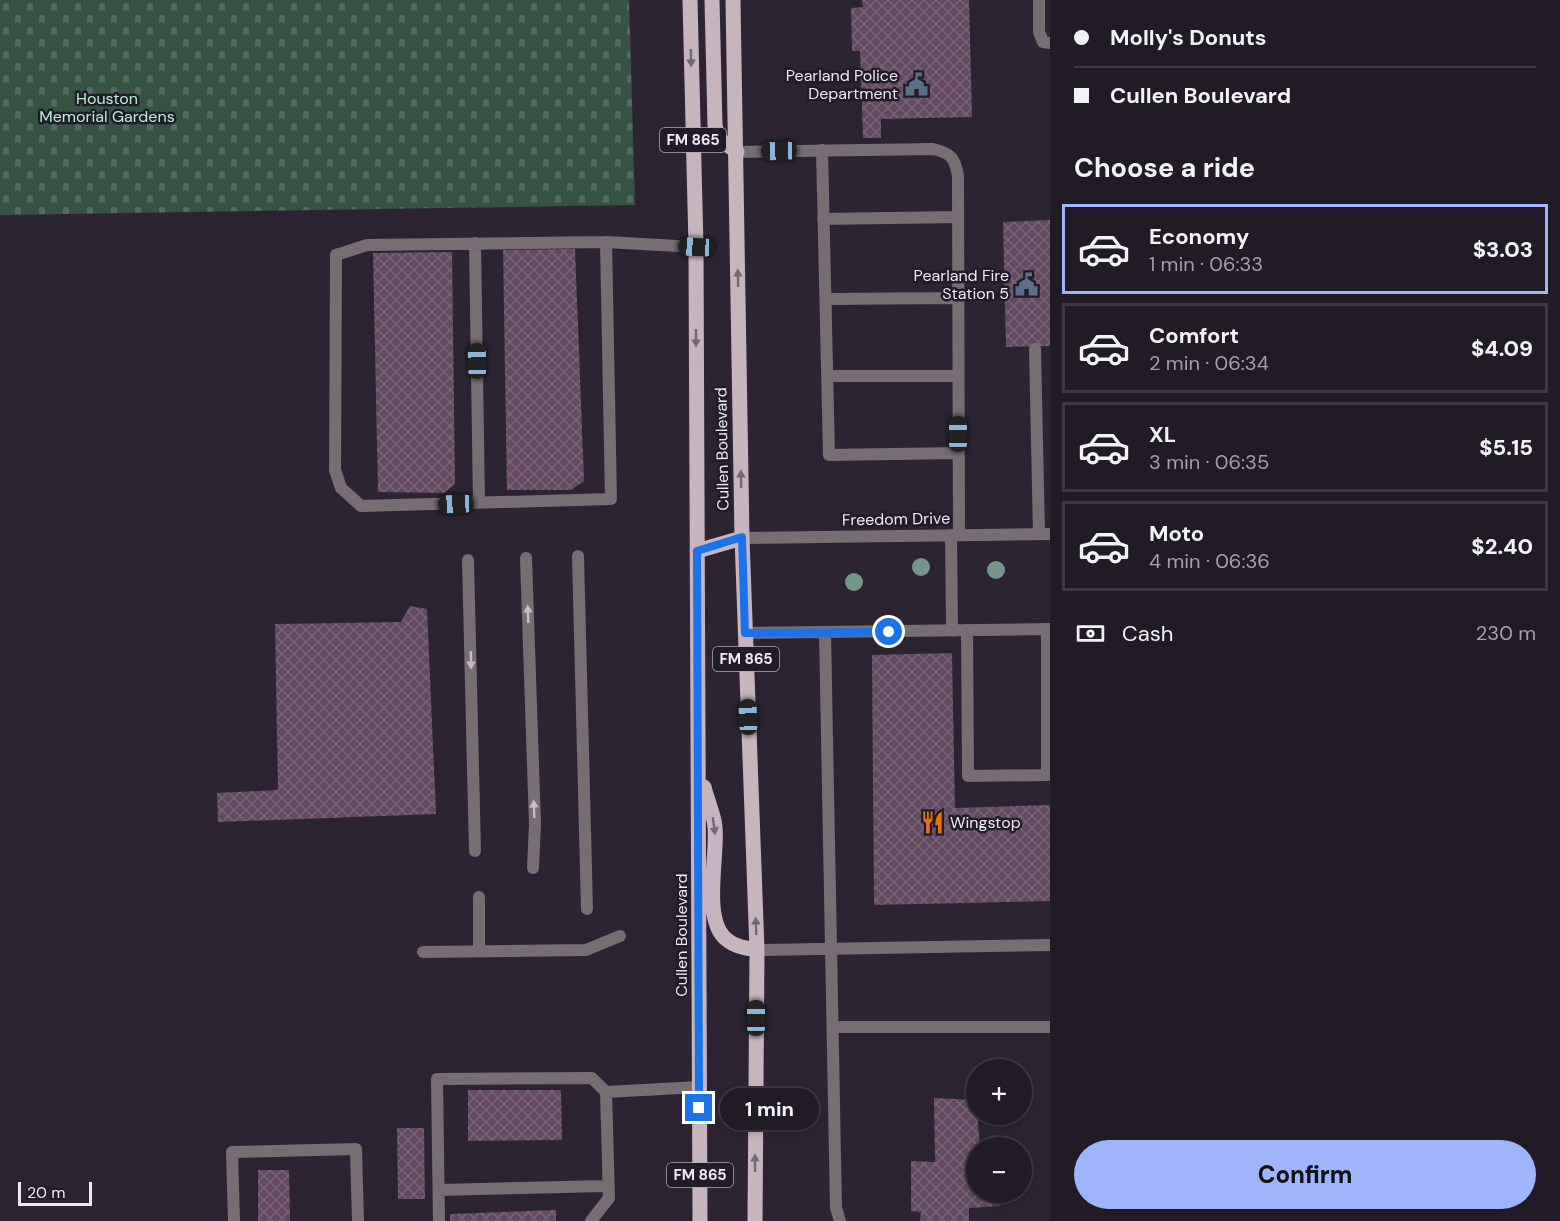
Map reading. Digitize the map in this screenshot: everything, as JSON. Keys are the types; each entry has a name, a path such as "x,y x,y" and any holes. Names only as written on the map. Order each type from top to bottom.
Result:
{"main road":[{"name":"Cullen Boulevard","path":"690,0 696,247 700,1221"},
{"path":"712,0 715,125 718,138 737,152"},
{"name":"Cullen Boulevard","path":"733,0 742,537 757,950 755,1221"},
{"path":"697,551 742,537"},
{"path":"698,770 716,826 713,883 718,927 722,934 734,944 757,950"}],"street":[{"path":"1039,0 1039,32 1043,42 1050,43"},
{"path":"737,152 933,149 948,152 955,161 958,176 958,453 952,631"},
{"path":"822,150 830,454 958,453"},
{"path":"823,219 958,217"},
{"path":"606,242 611,499 361,506 341,488 335,470 336,255 367,245 606,242 696,247"},
{"path":"475,243 479,503"},
{"path":"825,299 958,298"},
{"path":"1035,349 1045,534"},
{"path":"827,376 958,376"},
{"name":"Freedom Drive","path":"742,537 1045,534"},
{"path":"578,556 587,909"},
{"path":"526,558 535,825 533,868"},
{"path":"468,560 475,851"},
{"path":"745,633 952,631 967,630 1048,629 1047,775 968,776 967,630"},
{"path":"825,632 836,1208 840,1221"},
{"path":"479,897 479,951"},
{"path":"423,952 586,950 620,936"},
{"path":"757,950 1050,945"},
{"path":"833,1027 1050,1027"},
{"path":"439,1221 437,1079 592,1078 606,1092 609,1198 591,1221"},
{"path":"606,1092 699,1087"},
{"path":"234,1221 232,1152 356,1149 357,1221"},
{"path":"439,1190 608,1186"}],"green space":[{"name":"Houston Memorial Gardens","path":"0,0 629,0 635,205 0,215"}],"building":[{"name":"Pearland Police Department","path":"862,0 969,0 972,117 881,119 881,138 863,138 860,51 852,51 851,8 863,7"},
{"name":"Pearland Fire Station 5","path":"1050,220 1050,346 1006,347 1003,222"},
{"path":"575,249 584,481 571,490 507,490 503,250"},
{"path":"452,252 455,484 444,493 378,492 373,253"},
{"path":"410,606 427,609 436,814 218,822 217,793 278,790 275,624 401,622"},
{"path":"952,653 955,808 1050,805 1050,901 874,905 872,655"},
{"path":"468,1090 561,1090 562,1140 468,1141"},
{"path":"934,1098 966,1100 966,1125 978,1125 979,1137 966,1137 966,1203 1000,1203 1000,1206 969,1208 969,1221 920,1221 921,1212 911,1211 911,1161 935,1162"},
{"path":"397,1128 424,1128 425,1199 398,1199"},
{"path":"258,1170 289,1170 290,1221 258,1221"},
{"path":"556,1210 556,1221 450,1221 450,1214"}],"place":[{"name":"Pearland Police Department","path":"916,84"},
{"name":"Pearland Fire Station 5","path":"1027,284"},
{"name":"Wingstop","path":"932,822"}],"route":[{"path":"699,1108 697,551 742,537 745,633 889,632"}]}
